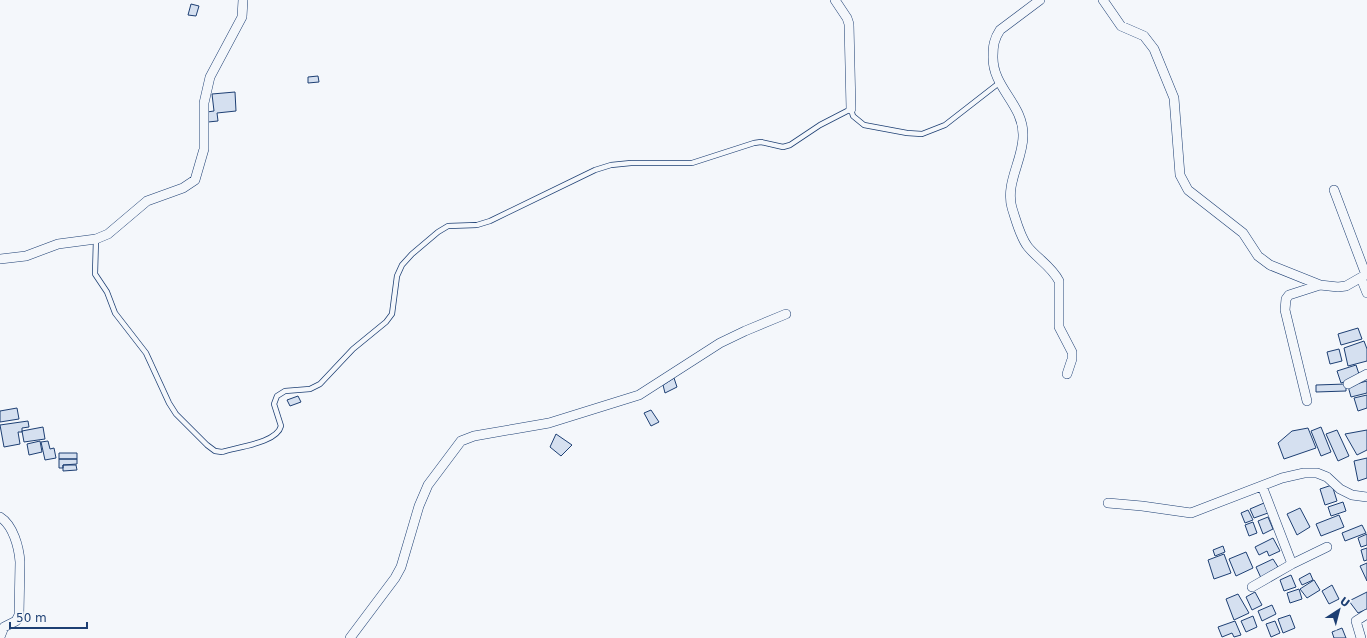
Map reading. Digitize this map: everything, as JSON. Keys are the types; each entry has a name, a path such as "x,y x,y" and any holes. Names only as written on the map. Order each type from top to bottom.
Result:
{"street":[{"path":"0,259 26,256 58,244 96,240 108,234 134,210 147,201 183,188 195,180 204,149 204,103 210,77 242,17 243,0"},
{"path":"835,0 847,18 849,24 851,109"},
{"path":"1040,0 1000,30 993,44 992,68 999,83 1019,114 1023,124 1023,138 1010,196 1012,207 1024,241 1059,281 1059,327 1072,352 1072,359 1066,374"},
{"path":"1104,0 1121,26 1144,36 1154,49 1174,98 1180,175 1188,190 1243,233 1264,261 1320,285 1338,287 1365,275"},
{"path":"1334,190 1365,275 1367,293"},
{"path":"1307,401 1285,310 1286,299 1288,295 1320,285"},
{"path":"350,638 395,578 401,567 419,506 425,492 447,458 461,441 474,436 549,423 639,395 720,344 745,331 786,314"},
{"path":"1348,384 1367,374"},
{"path":"1108,503 1142,506 1191,514 1291,475 1317,473 1327,477 1340,489 1352,495 1367,497"},
{"path":"1262,486 1292,564"},
{"path":"0,517 10,526 20,554 19,615 16,621 4,627 0,637"},
{"path":"1252,587 1292,564 1327,547"},
{"path":"1361,638 1356,621 1367,614"}],"lane":[{"path":"96,240 95,274 110,298 115,313 146,353 169,403 176,414 207,445 215,451 222,452 268,440 276,435 281,426 274,404 277,396 285,391 310,390 320,384 353,349 386,322 392,314 397,276 402,266 412,254 438,232 448,226 477,225 490,221 595,170 611,165 642,162 692,162 761,142 783,147 790,145 820,125 851,109 853,116 864,125 907,133 922,134 945,125 999,83"}],"building":[{"path":"191,4 199,6 196,16 188,15"},
{"path":"318,76 319,82 308,83 308,77"},
{"path":"235,92 236,111 217,113 218,121 208,122 207,112 214,111 212,94"},
{"path":"1358,328 1362,339 1341,345 1338,334"},
{"path":"1364,341 1367,349 1367,361 1348,366 1344,348"},
{"path":"1339,349 1342,361 1330,364 1327,352"},
{"path":"1356,365 1360,377 1341,383 1337,371"},
{"path":"674,378 677,387 665,393 663,385"},
{"path":"1367,381 1367,393 1351,397 1348,386"},
{"path":"1346,384 1346,391 1316,392 1316,385"},
{"path":"1367,395 1367,408 1358,411 1354,398"},
{"path":"298,396 301,402 290,406 287,400"},
{"path":"17,408 19,419 0,422 0,411"},
{"path":"651,410 659,422 651,426 644,413"},
{"path":"28,421 29,427 22,428 22,432 18,432 20,444 4,447 0,425"},
{"path":"43,427 45,439 24,442 22,431"},
{"path":"1321,427 1331,452 1321,456 1311,431"},
{"path":"1308,428 1316,448 1284,459 1278,443 1292,431"},
{"path":"1337,430 1349,456 1338,461 1326,434"},
{"path":"1367,430 1367,450 1357,455 1345,434"},
{"path":"556,434 572,445 561,456 550,447"},
{"path":"40,441 42,452 29,455 27,444"},
{"path":"48,441 50,449 54,448 56,458 45,460 41,442"},
{"path":"59,453 77,453 77,459 59,459"},
{"path":"1367,458 1367,478 1358,481 1354,461"},
{"path":"59,459 77,459 77,464 63,465 63,468 59,468"},
{"path":"63,465 76,465 77,470 63,471"},
{"path":"1332,485 1337,501 1325,505 1320,489"},
{"path":"1343,502 1346,511 1331,516 1328,507"},
{"path":"1264,503 1268,513 1254,518 1250,509"},
{"path":"1300,508 1310,527 1297,535 1287,514"},
{"path":"1248,510 1253,520 1245,523 1241,513"},
{"path":"1339,515 1344,527 1321,536 1316,524"},
{"path":"1268,517 1273,529 1263,534 1258,521"},
{"path":"1253,522 1257,533 1249,536 1245,525"},
{"path":"1362,525 1366,533 1345,541 1342,533"},
{"path":"1367,534 1367,545 1361,547 1358,538"},
{"path":"1273,538 1280,551 1269,556 1267,551 1259,555 1255,547"},
{"path":"1223,546 1225,552 1215,556 1213,550"},
{"path":"1367,548 1367,560 1364,561 1361,550"},
{"path":"1246,552 1253,568 1236,576 1229,559"},
{"path":"1224,554 1231,573 1214,579 1208,560"},
{"path":"1273,559 1278,567 1261,578 1256,567"},
{"path":"1367,563 1367,581 1360,566"},
{"path":"1310,573 1313,580 1302,585 1299,579"},
{"path":"1291,575 1296,587 1284,591 1280,580"},
{"path":"1314,580 1320,590 1307,598 1300,589"},
{"path":"1332,585 1339,599 1329,604 1322,591"},
{"path":"1299,589 1302,599 1290,603 1287,593"},
{"path":"1255,592 1262,605 1252,610 1246,597"},
{"path":"1367,592 1367,609 1358,613 1349,601"},
{"path":"1238,594 1249,613 1234,620 1226,599"},
{"path":"1272,605 1276,614 1262,621 1258,611"},
{"path":"1290,615 1295,628 1283,633 1278,619"},
{"path":"1253,616 1257,627 1246,632 1241,621"},
{"path":"1235,621 1241,635 1234,637 1232,633 1222,637 1218,627"},
{"path":"1275,621 1280,633 1271,637 1266,624"},
{"path":"1342,628 1346,638 1334,638 1332,632"}]}
